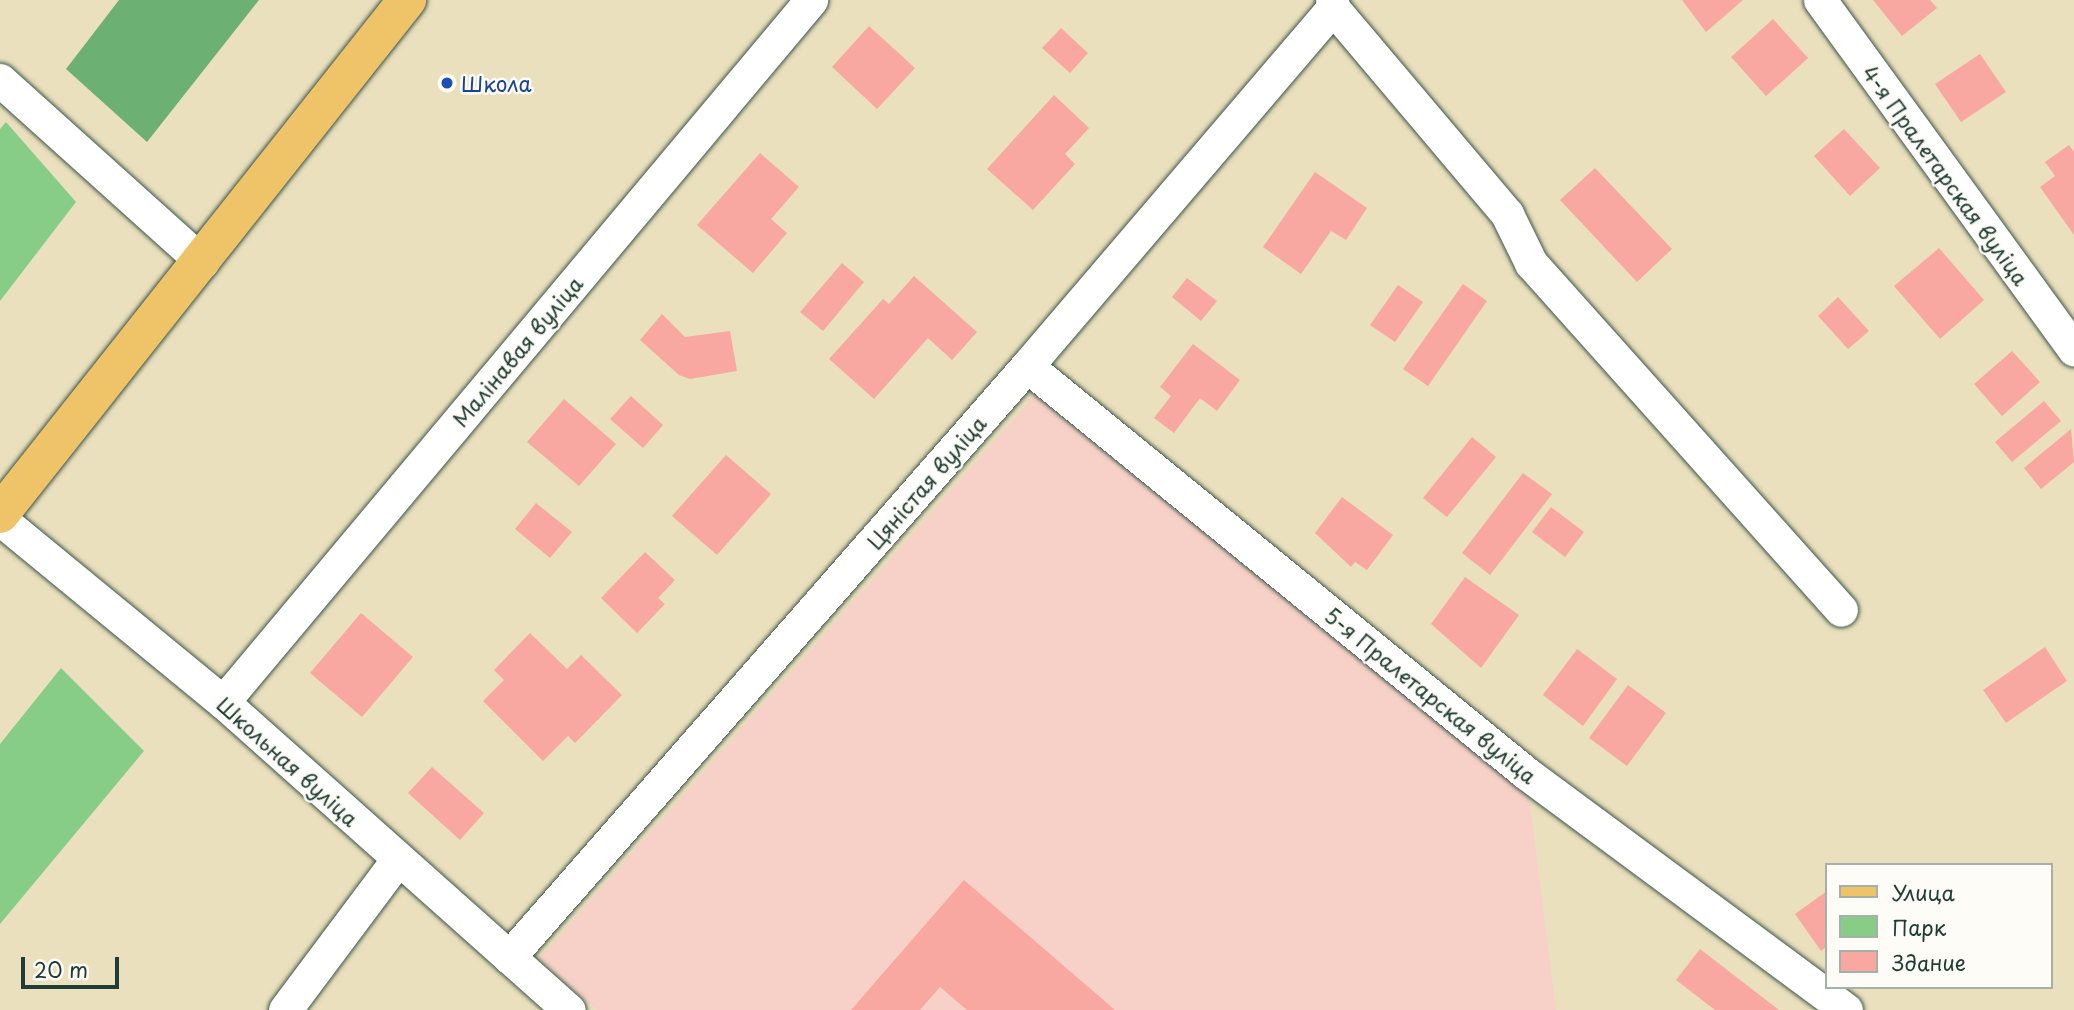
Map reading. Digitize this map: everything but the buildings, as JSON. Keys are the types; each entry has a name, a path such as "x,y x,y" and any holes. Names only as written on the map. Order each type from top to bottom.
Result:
{"main road":[{"path":"0,516 407,0"}],"street":[{"name":"Малінавая вуліца","path":"223,702 811,0"},
{"name":"4-я Пралетарская вуліца","path":"1820,0 2074,349"},
{"path":"1333,4 1507,214 1531,263 1841,610"},
{"name":"Цяністая вуліца","path":"509,957 1027,366 1333,4"},
{"path":"0,80 202,262"},
{"name":"5-я Пралетарская вуліца","path":"1027,366 1526,773 1846,1010"},
{"name":"Школьная вуліца","path":"0,516 223,702 569,1010"},
{"path":"285,1010 398,859"}],"shaded area":[{"path":"1040,389 1529,796 1556,1010 597,1010 539,959"}],"green space":[{"path":"119,0 259,0 147,142 66,69"},
{"path":"6,122 76,202 0,301 0,129"},
{"path":"61,668 144,751 0,924 0,744"}],"place":[{"name":"Школа","path":"447,83"}]}
